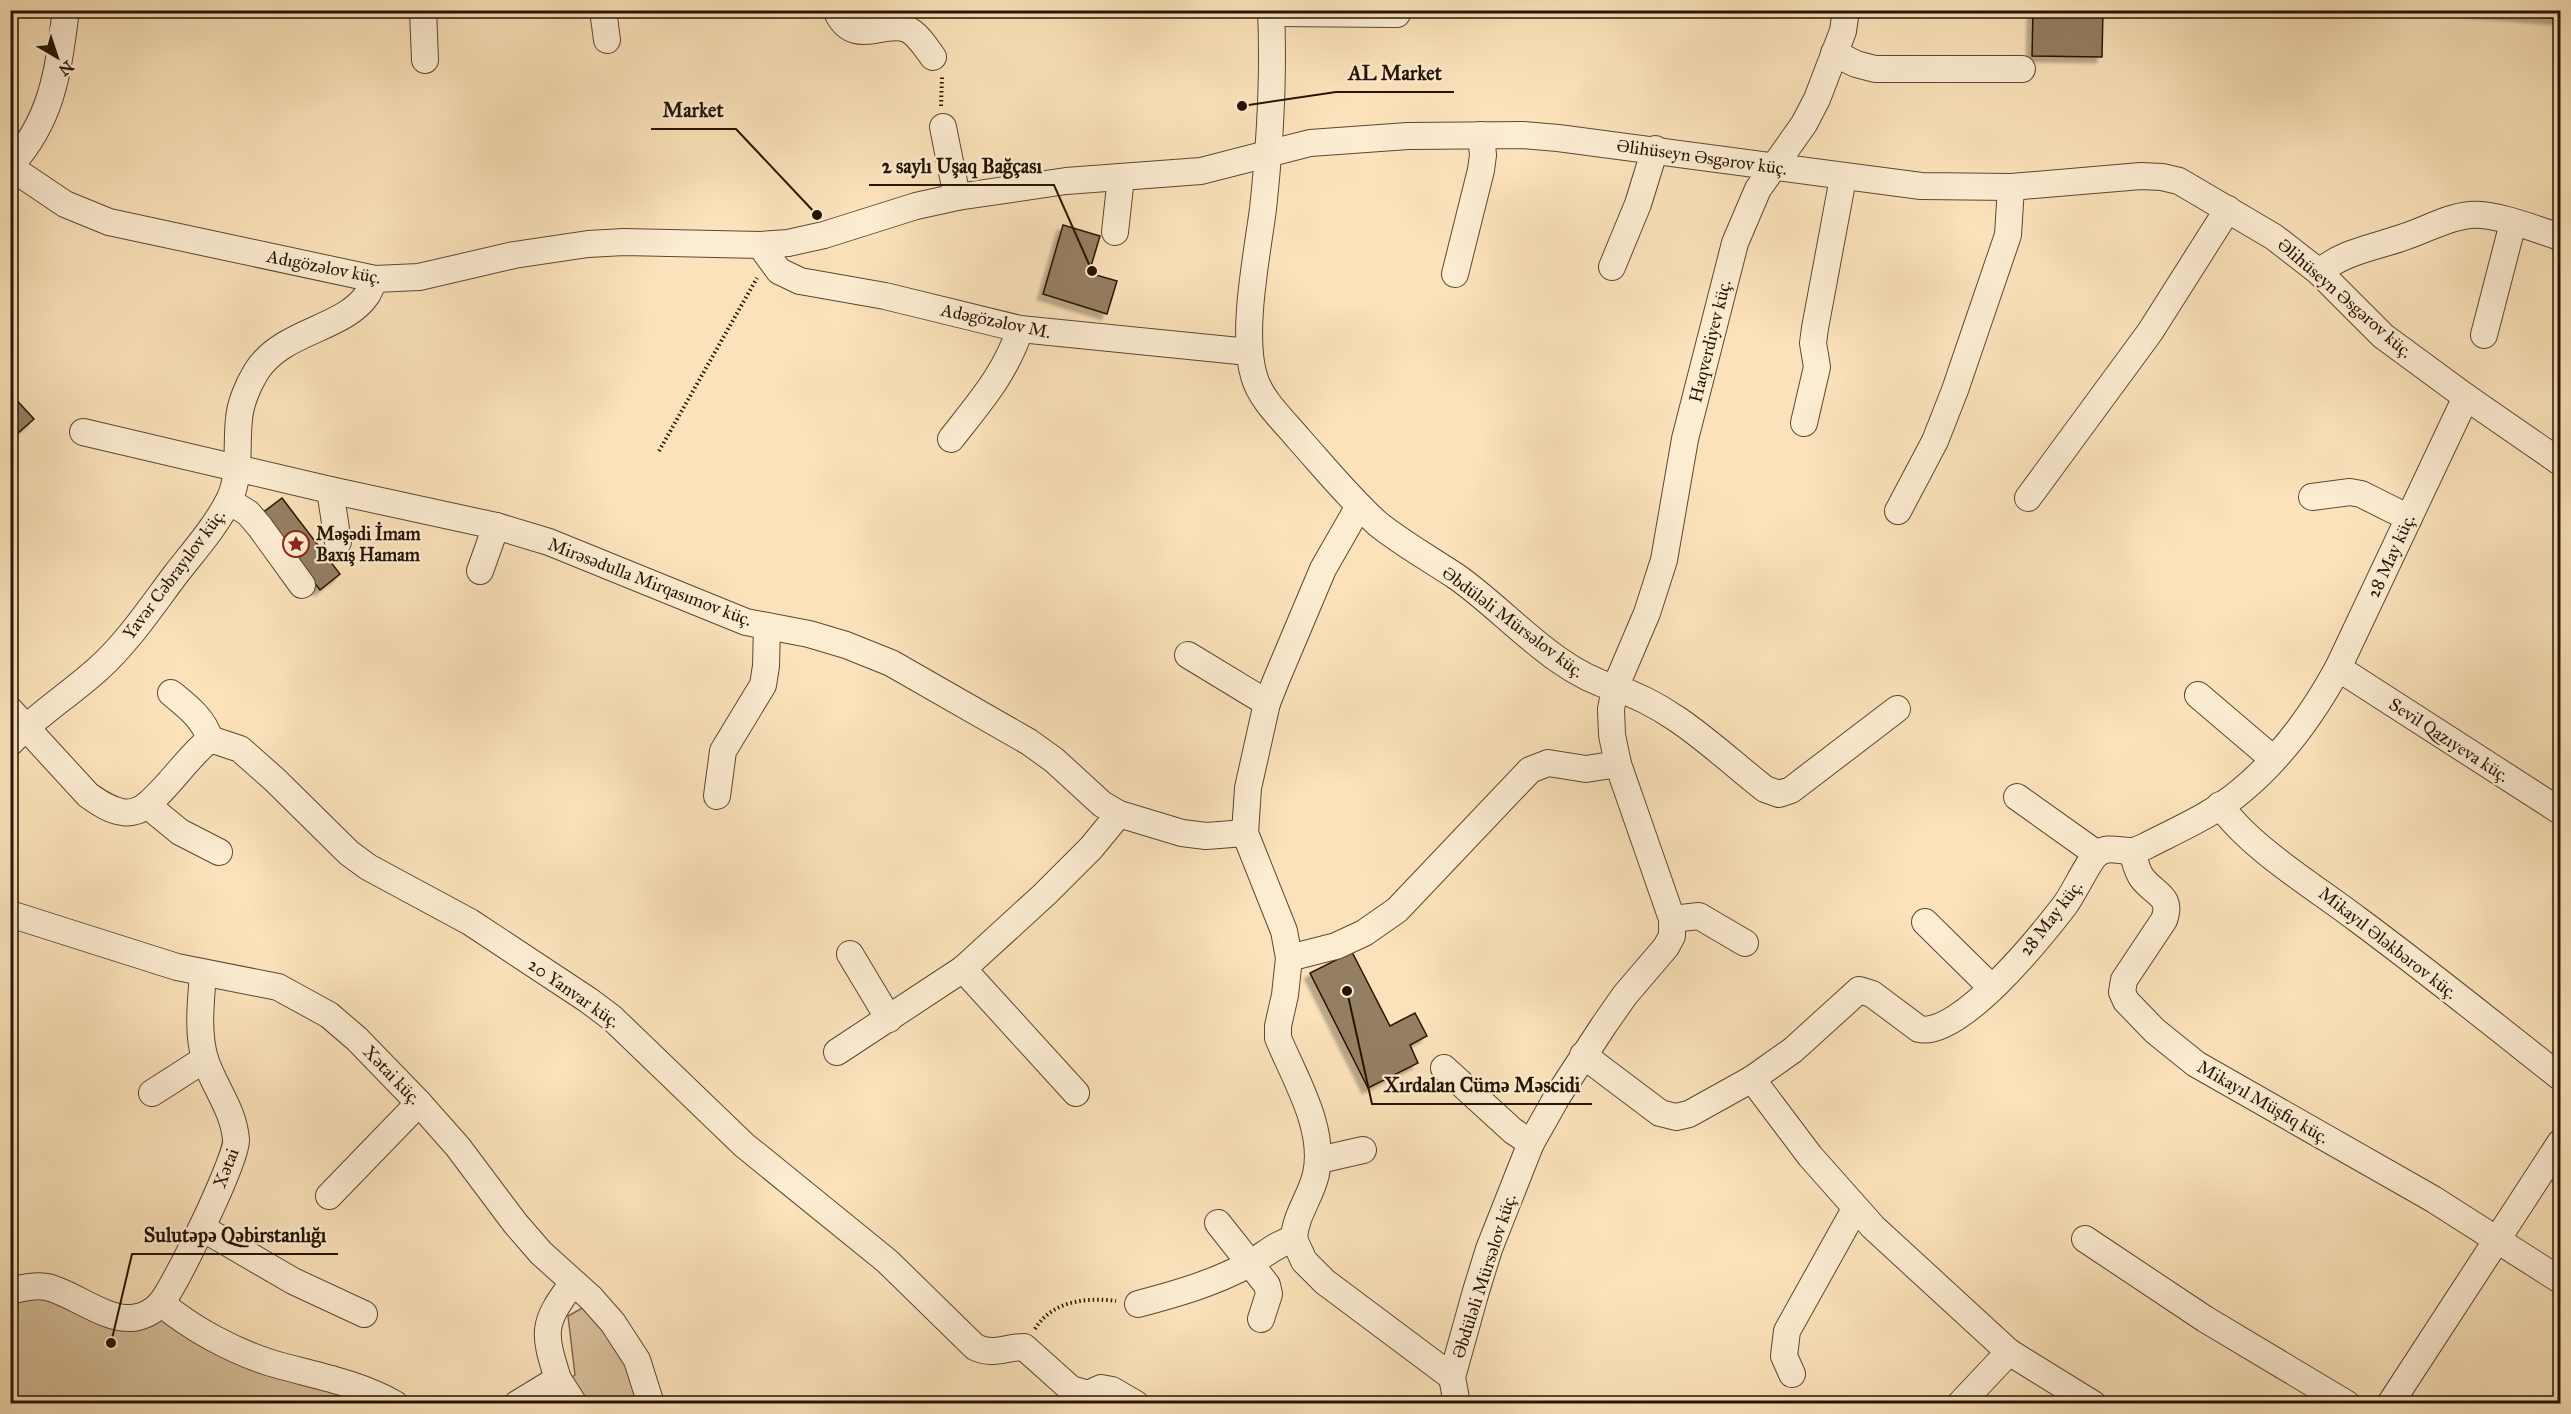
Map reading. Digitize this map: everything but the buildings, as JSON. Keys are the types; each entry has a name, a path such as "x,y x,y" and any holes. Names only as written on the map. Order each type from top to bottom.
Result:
{"street":[{"path":"10,167 28,147 39,128 52,95 66,10"},
{"path":"423,10 424,60"},
{"path":"603,10 607,40"},
{"path":"836,10 840,21 849,28 863,31 905,28 914,34 933,57"},
{"name":"Haqverdiyev küç.","path":"1615,688 1647,613 1664,560 1685,440 1735,243 1758,189 1804,124 1843,32 1846,10"},
{"path":"1271,12 1397,14"},
{"name":"Əbdüləli Mürsəlov küç.","path":"1271,12 1267,153 1251,308 1249,352 1254,377 1263,394 1359,506 1409,547 1482,595 1539,646 1575,671 1596,682 1648,700 1669,713 1765,789 1779,794 1791,789 1897,709"},
{"path":"1834,53 1856,64 1875,69 2022,69"},
{"path":"943,127 957,197"},
{"path":"1455,274 1481,170 1483,155 1481,135"},
{"name":"Əlihüseyn Əsgərov küç.","path":"765,253 788,243 824,235 916,206 957,197 1031,185 1201,171 1310,143 1352,138 1535,136 1655,149 1774,165 1843,178 1921,186 2012,187 2141,176 2162,177 2194,189 2274,237 2319,272 2383,336 2560,462"},
{"path":"1612,267 1638,204 1655,149"},
{"name":"Adıgözəlov küç.","path":"10,167 65,204 109,222 375,279 418,277 514,255 588,244 624,242 765,253"},
{"path":"1115,232 1121,177"},
{"path":"1804,423 1817,367 1815,328 1843,178"},
{"path":"1898,512 1935,441 1955,390 2008,236 2012,187"},
{"path":"2028,498 2150,332 2228,209"},
{"path":"2319,272 2349,253 2407,237 2451,219 2471,215 2514,223 2560,237"},
{"path":"2484,335 2514,223"},
{"name":"Adəgözəlov M.","path":"765,253 779,271 800,281 885,296 1020,329 1249,352"},
{"name":"Yavər Cəbrayılov küç.","path":"16,726 99,668 130,634 228,501 234,487 239,416 256,372 267,358 284,344 354,308 366,296 375,279"},
{"path":"951,439 1002,372 1012,354 1020,329"},
{"name":"28 May küç.","path":"1583,1055 1660,1113 1676,1116 1689,1114 1752,1079 1793,1050 1859,990 1872,994 1919,1029 1929,1031 1940,1028 1974,1004 2013,968 2066,904 2097,854 2109,849 2132,851 2174,832 2241,791 2293,739 2338,668 2466,397"},
{"name":"Mirəsədulla Mirqasımov küç.","path":"84,432 236,469 496,525 581,553 738,619 809,634 846,645 891,663 1029,742 1054,760 1102,804 1119,814 1182,833 1206,836 1245,833"},
{"path":"330,490 338,542"},
{"path":"2312,497 2350,492 2361,494 2409,518"},
{"path":"228,501 248,513 260,526 302,585"},
{"path":"1359,506 1323,568 1267,703 1248,788 1245,833 1284,931 1289,958 1278,1038 1311,1118 1319,1160 1307,1203 1297,1218 1294,1239 1304,1261 1324,1282 1452,1377"},
{"path":"480,570 496,525"},
{"path":"717,796 723,751 763,685 767,626"},
{"path":"1188,655 1267,703"},
{"name":"Sevil Qazıyeva küç.","path":"2338,668 2560,811"},
{"path":"1615,688 1611,709 1612,735 1618,764 1672,919 1699,916 1745,943"},
{"path":"16,726 88,795 104,806 123,813 135,811 147,805 196,751 210,739 206,726 197,715 171,693"},
{"path":"2198,695 2273,759"},
{"name":"20 Yanvar küç.","path":"210,739 240,749 349,853 368,867 470,922 612,1018 744,1145 887,1261 975,1347 985,1352 999,1352 1014,1347 1024,1347"},
{"path":"1289,958 1336,946 1364,933 1397,910 1530,770 1548,763 1586,769 1618,764"},
{"path":"2017,797 2097,854"},
{"path":"147,805 180,832 219,852"},
{"name":"Mikayıl Ələkbərov küç.","path":"2220,805 2232,823 2251,840 2360,920 2560,1077"},
{"path":"837,1052 963,969 1045,894 1091,848 1119,814"},
{"name":"Mikayıl Müşfiq küç.","path":"2132,851 2137,869 2164,899 2168,910 2164,921 2124,980 2122,992 2126,1001 2155,1031 2196,1064 2497,1238 2560,1280"},
{"name":"Xətai küç.","path":"10,914 203,973 278,987 329,1015 357,1039 419,1103 458,1147 514,1223 572,1284 591,1298 613,1323 637,1360 651,1404"},
{"name":"Əbdüləli Mürsəlov küç.","path":"1457,1404 1452,1377 1489,1249 1531,1143 1583,1055 1625,995 1672,936 1672,919"},
{"path":"1925,922 1992,988"},
{"path":"850,954 889,1019"},
{"path":"963,969 1076,1093"},
{"name":"Xətai","path":"161,1303 202,1228 237,1143 227,1105 205,1059 200,1026 203,973"},
{"path":"152,1093 205,1059"},
{"path":"1444,1068 1513,1131 1531,1143"},
{"path":"1752,1079 1786,1127 1855,1209 2009,1352 2093,1404"},
{"path":"329,1196 419,1103"},
{"path":"2390,1404 2560,1143"},
{"path":"1319,1160 1363,1150"},
{"path":"1792,1374 1784,1356 1787,1331 1855,1209"},
{"path":"1218,1223 1267,1285 1269,1294 1261,1319"},
{"path":"202,1228 293,1281 363,1314"},
{"path":"1138,1304 1194,1289 1251,1263 1283,1241 1294,1239"},
{"path":"2085,1239 2205,1319 2347,1404"},
{"path":"572,1284 557,1304 549,1319 548,1328 549,1350 558,1379 574,1404"},
{"path":"10,1291 35,1286 49,1288 118,1317 132,1318 143,1315 161,1303 199,1329 239,1350 268,1362 360,1388 394,1404"},
{"path":"1024,1347 1071,1389 1088,1394 1101,1388 1112,1390 1136,1404"},
{"path":"1960,1404 2009,1352"},
{"path":"517,1404 558,1379"}],"path":[{"path":"933,57 942,71 943,127"},
{"path":"659,451 752,286 765,253"},
{"path":"1024,1347 1045,1315 1080,1300 1103,1299 1138,1304"}],"shaded area":[{"path":"37,1296 164,1318 370,1404 11,1404 11,1298"},
{"path":"586,1306 607,1331 649,1404 533,1404 575,1375 568,1316"}],"place":[{"name":"AL Market","path":"1242,106"},
{"name":"Market","path":"817,215"},
{"name":"2 saylı Uşaq Bağçası","path":"1092,271"},
{"name":"Məşədi İmam Baxış Hamam","path":"296,544"},
{"name":"Xırdalan Cümə Məscidi","path":"1347,991"},
{"name":"Sulutəpə Qəbirstanlığı","path":"111,1343"}]}
